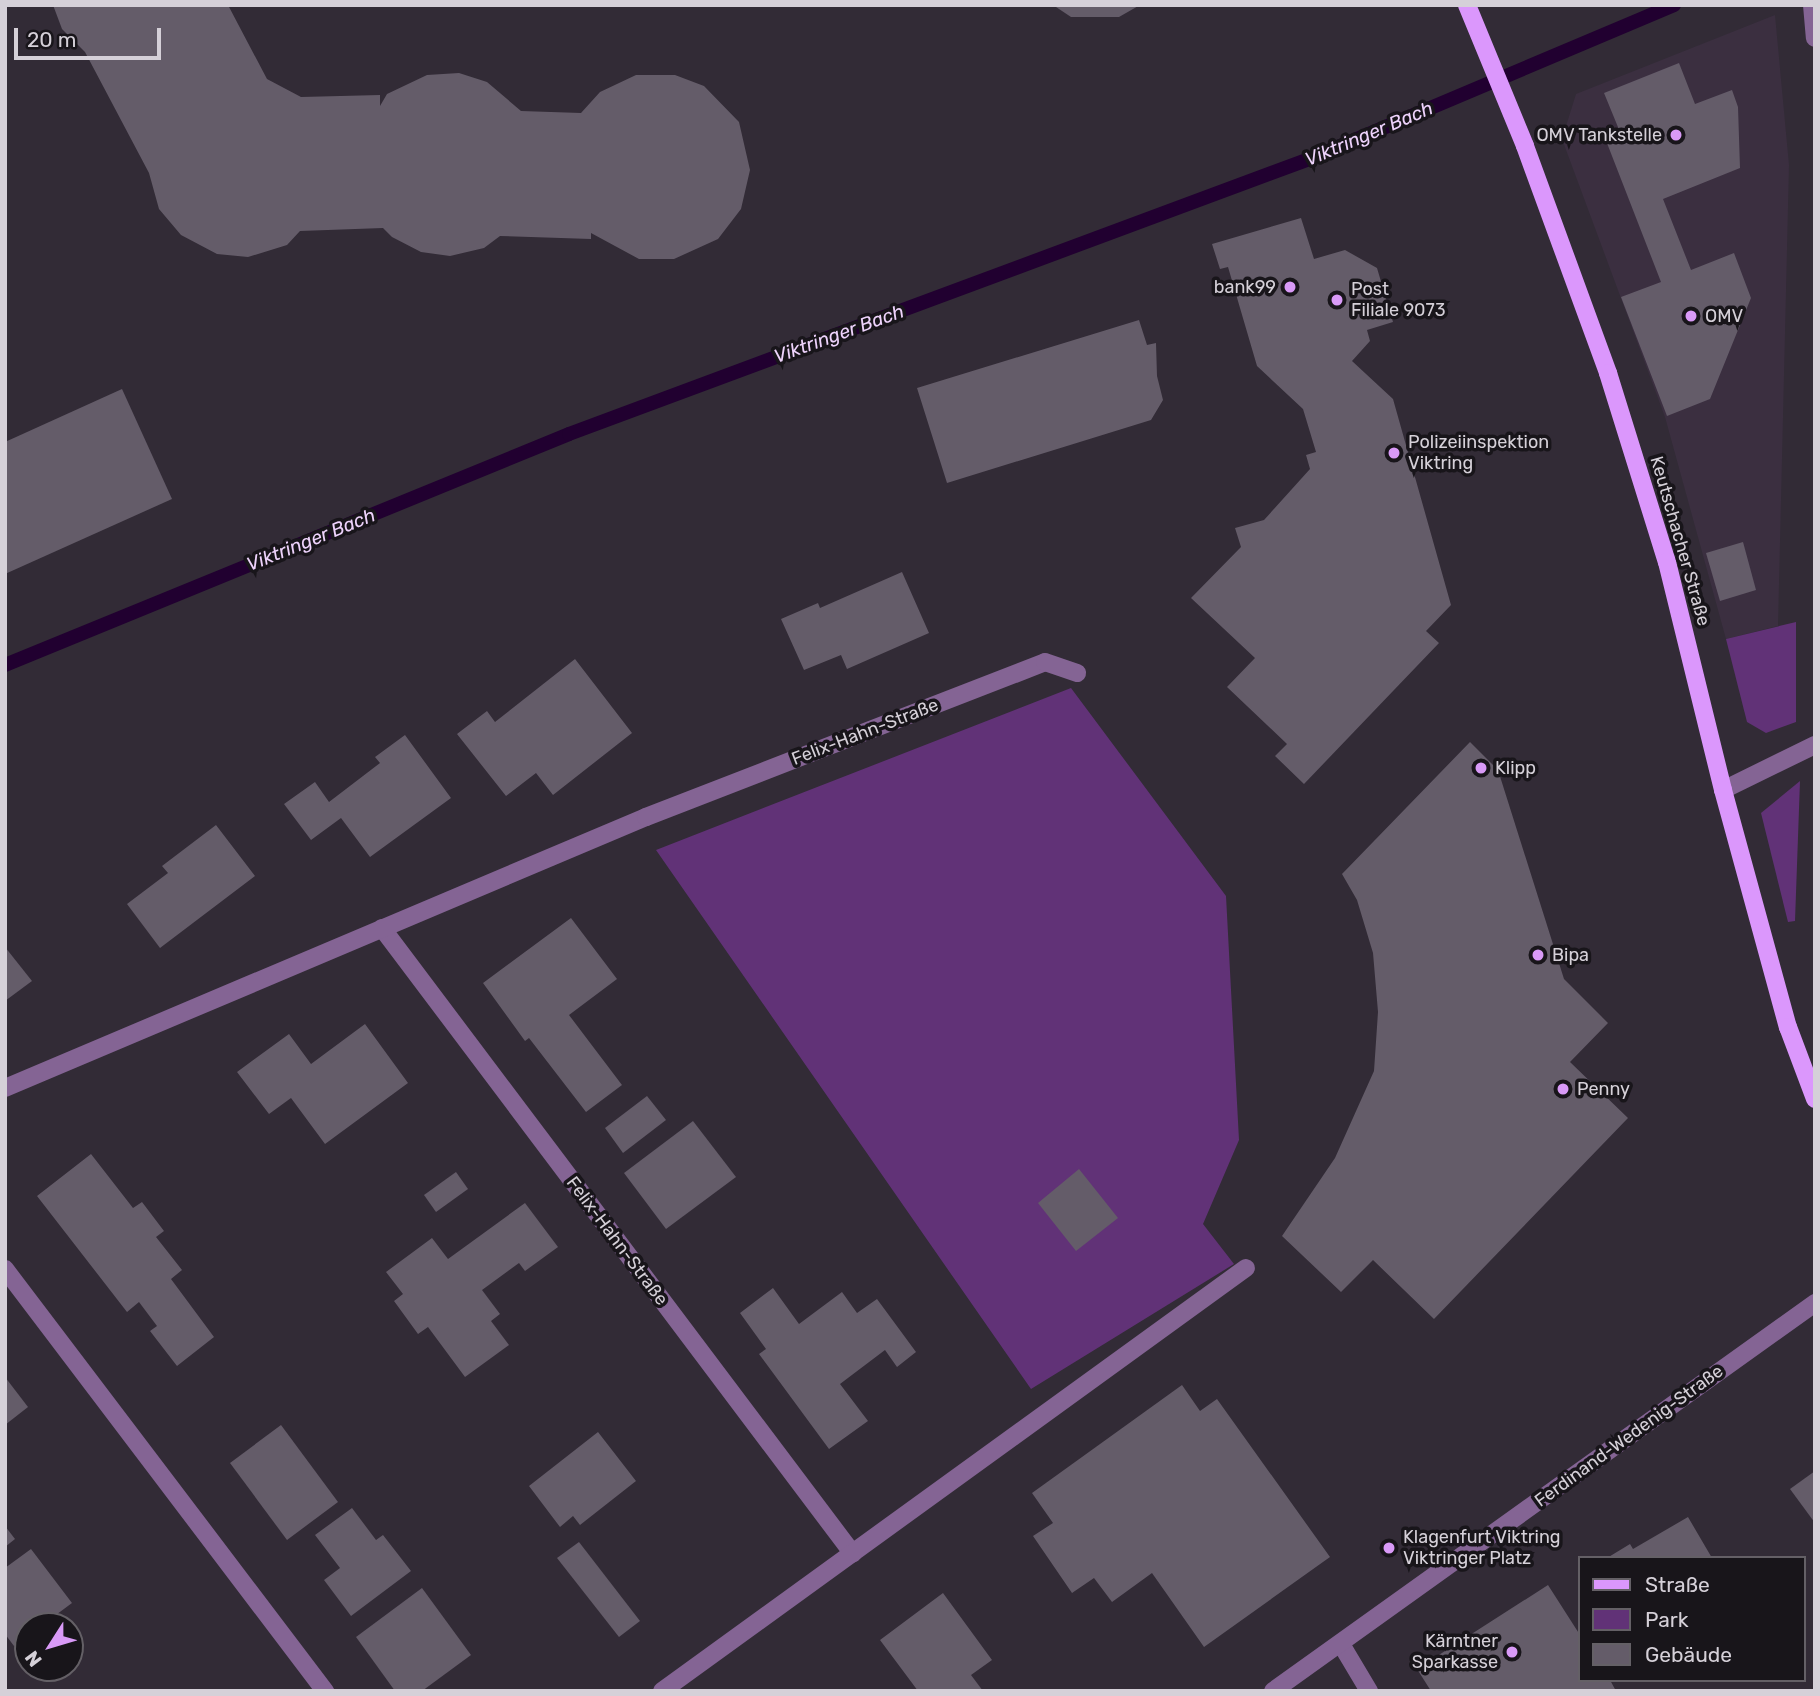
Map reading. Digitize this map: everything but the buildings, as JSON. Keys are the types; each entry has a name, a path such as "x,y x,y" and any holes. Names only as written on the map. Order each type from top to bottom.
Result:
{"main road":[{"name":"Keutschacher Straße","path":"1470,12 1525,146 1608,373 1663,550 1723,790 1787,1027 1815,1100"}],"street":[{"path":"1812,5 1815,38"},
{"name":"Felix-Hahn-Straße","path":"5,1088 646,817 1045,662 1077,673"},
{"path":"1723,790 1815,745"},
{"name":"Felix-Hahn-Straße","path":"382,928 853,1554"},
{"path":"663,1691 1246,1268"},
{"path":"5,1269 325,1691"},
{"name":"Ferdinand-Wedenig-Straße","path":"1273,1691 1815,1303"},
{"path":"1341,1644 1369,1691"}],"shaded area":[{"path":"1775,15 1789,165 1778,626 1726,639 1665,417 1562,139 1576,94"}],"green space":[{"path":"1796,622 1796,722 1766,733 1747,722 1726,639"},
{"path":"1071,688 1226,896 1239,1140 1203,1224 1234,1264 1031,1389 656,850"},
{"path":"1800,781 1795,921 1788,922 1761,813"}],"waterway":[{"name":"Viktringer Bach","path":"5,665 569,434 1312,158 1674,5"}],"place":[{"name":"OMV Tankstelle","path":"1676,135"},
{"name":"bank99","path":"1290,287"},
{"name":"Post Filiale 9073","path":"1337,300"},
{"name":"OMV","path":"1691,316"},
{"name":"Polizeiinspektion Viktring","path":"1394,453"},
{"name":"Klipp","path":"1481,768"},
{"name":"Bipa","path":"1538,955"},
{"name":"Penny","path":"1563,1089"},
{"name":"Klagenfurt Viktring Viktringer Platz","path":"1389,1548"},
{"name":"Kärntner Sparkasse","path":"1512,1652"}]}
